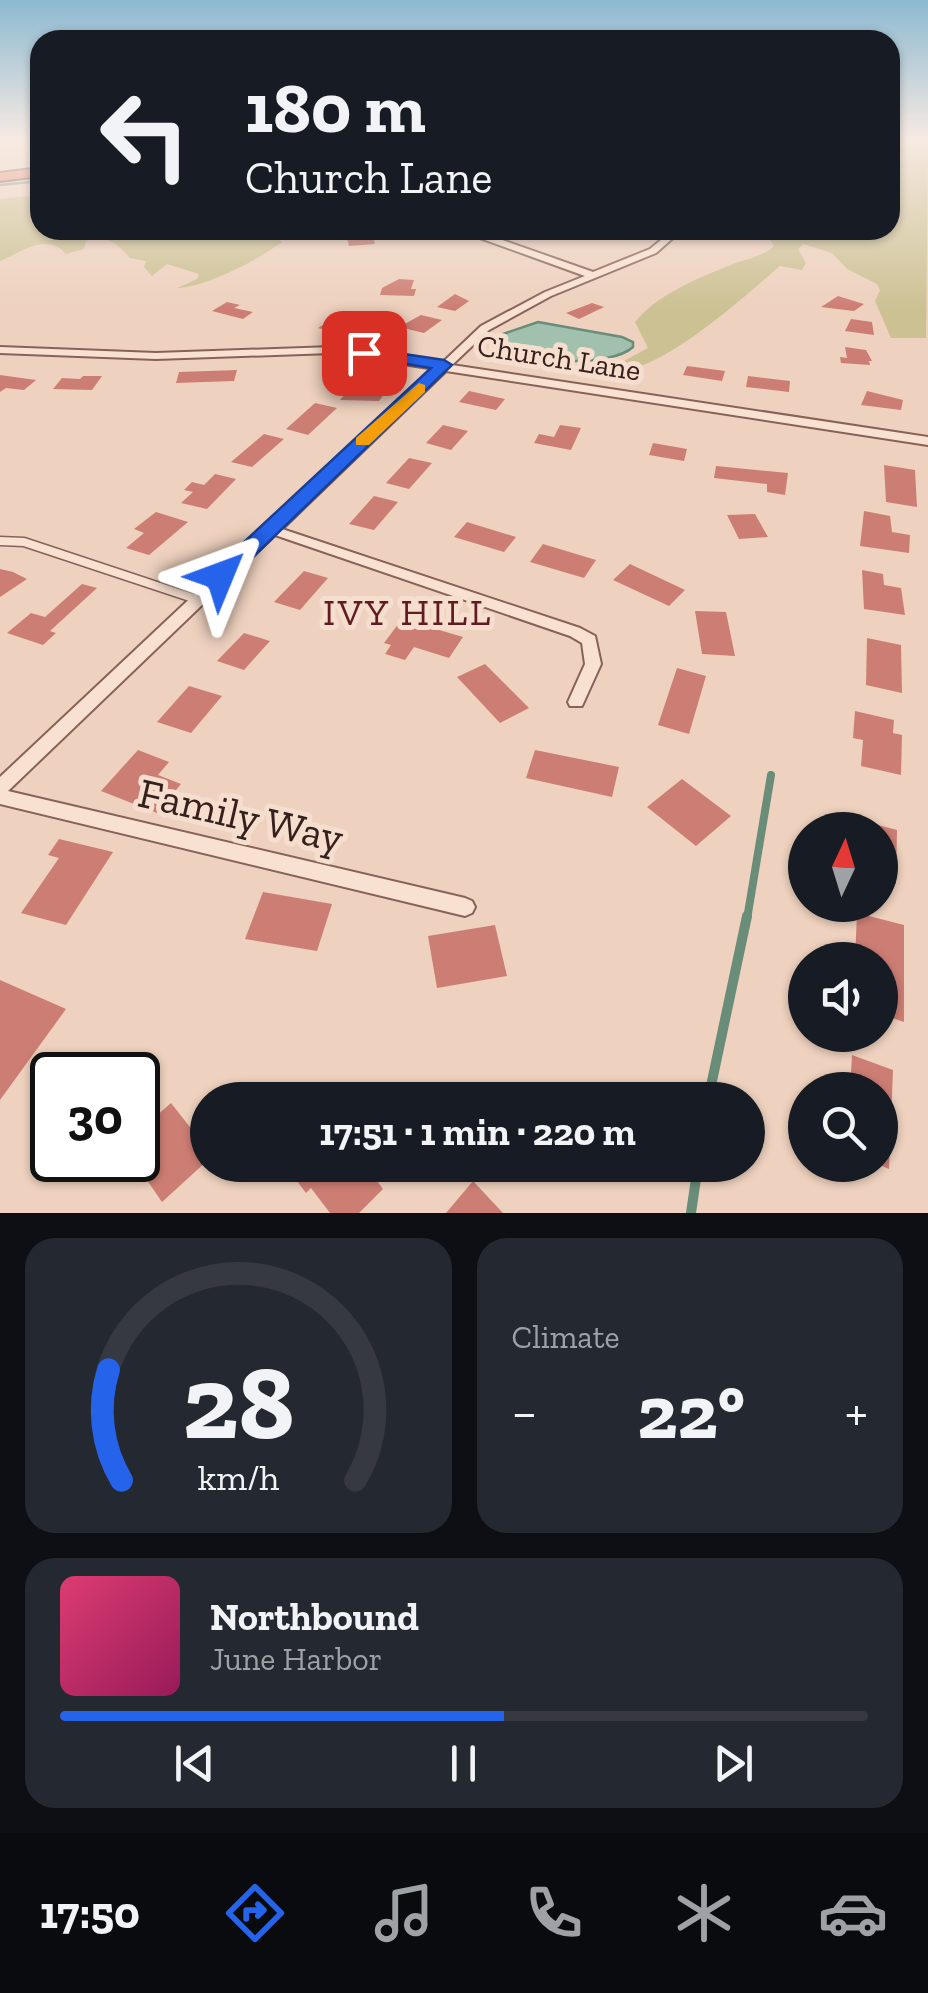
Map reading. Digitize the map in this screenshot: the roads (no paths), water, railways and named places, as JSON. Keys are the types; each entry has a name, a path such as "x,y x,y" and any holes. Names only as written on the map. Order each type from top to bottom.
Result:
{"street":[{"path":"494,240 592,276"},
{"path":"0,788 268,530 444,365 504,315 653,251 666,240"},
{"name":"Church Lane","path":"1,352 156,356 307,348 444,365 928,442"},
{"path":"268,530 576,632 588,640 594,664 576,702"},
{"name":"Family Way","path":"0,797 465,907"}],"lane":[{"path":"0,541 24,542 196,599"}],"waterway":[{"path":"747,919 771,775"},
{"path":"712,1082 747,916"},
{"path":"691,1213 696,1182"}],"district":[{"name":"IVY HILL","path":"408,612"}]}
